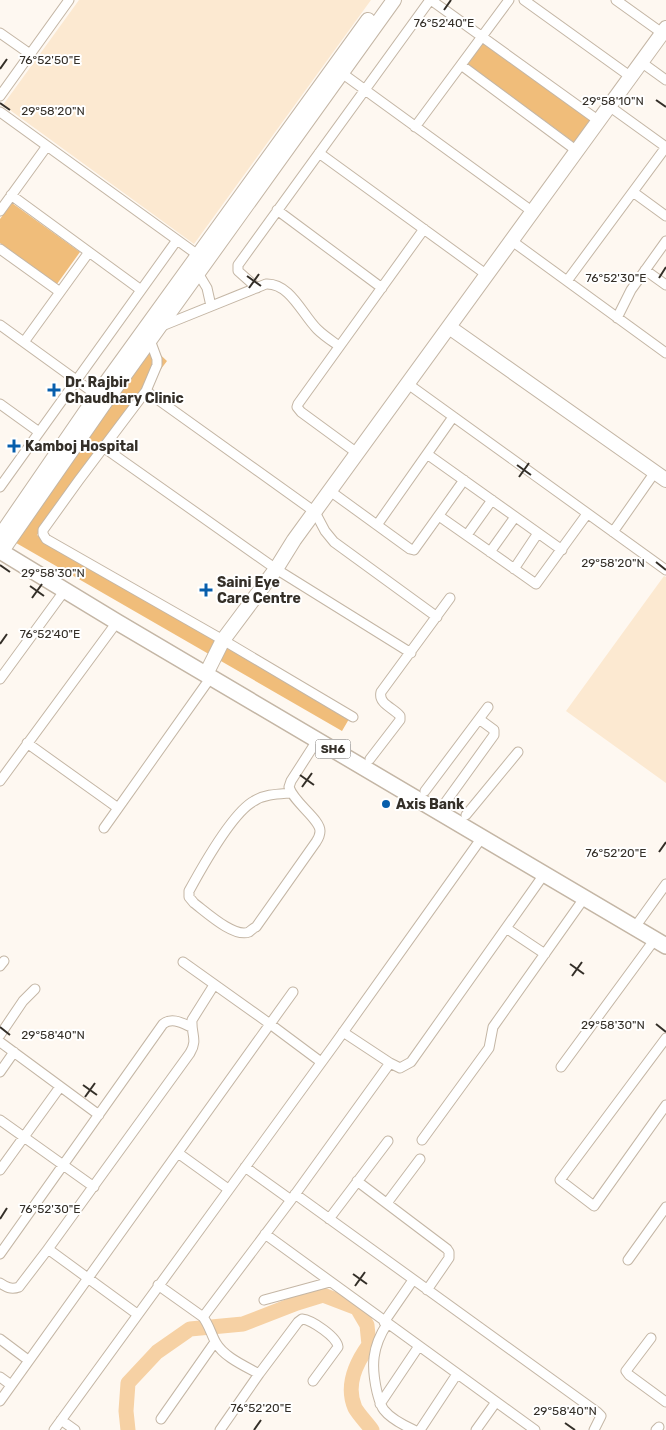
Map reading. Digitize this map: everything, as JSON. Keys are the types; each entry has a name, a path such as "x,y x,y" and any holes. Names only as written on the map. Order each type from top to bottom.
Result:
{"main road":[{"name":"SH6","path":"1,544 65,590 117,622 370,759 466,815 662,940"},
{"name":"SH6","path":"1,544 318,740 585,897 637,923"}],"street":[{"path":"0,96 69,0"},
{"path":"338,71 383,0"},
{"path":"1,544 101,398 201,263 338,71 394,0"},
{"path":"257,288 240,274 237,268 430,0 599,121"},
{"path":"415,127 508,0"},
{"path":"524,0 631,77"},
{"path":"104,828 209,672 223,640 664,30 616,0"},
{"path":"0,33 30,54"},
{"path":"641,62 666,80"},
{"path":"461,65 577,152"},
{"path":"338,71 532,212"},
{"path":"567,281 666,147 609,106"},
{"path":"0,112 177,240 201,263 211,306"},
{"path":"0,211 47,146"},
{"path":"319,153 487,275"},
{"path":"633,192 666,216"},
{"path":"11,195 141,290"},
{"path":"277,210 382,288"},
{"path":"358,453 301,412 297,407 424,229"},
{"path":"0,487 177,240"},
{"path":"512,241 666,353"},
{"path":"617,318 623,304 644,270 666,241"},
{"path":"0,249 60,292"},
{"path":"24,342 89,252"},
{"path":"101,398 150,340 201,263"},
{"path":"644,270 666,285"},
{"path":"159,327 266,284 274,284 288,293 319,331 339,346"},
{"path":"0,325 101,398"},
{"path":"449,327 660,476 613,532"},
{"path":"150,340 157,359 157,366 146,391 43,530 43,534 54,543 353,717"},
{"path":"408,384 666,570"},
{"path":"146,391 314,512 334,542 436,617"},
{"path":"0,404 39,432"},
{"path":"377,525 453,417"},
{"path":"103,447 276,568 411,653"},
{"path":"427,454 562,550"},
{"path":"330,491 414,550 464,480"},
{"path":"467,535 492,500"},
{"path":"439,516 536,584 587,514"},
{"path":"490,552 515,517"},
{"path":"514,569 538,533"},
{"path":"0,679 65,590"},
{"path":"370,759 400,720 398,713 382,701 380,697 381,692 450,598"},
{"path":"0,781 117,622"},
{"path":"424,791 488,708"},
{"path":"445,803 494,735 494,730 479,719"},
{"path":"291,793 270,795 254,800 244,808 232,822 189,891 189,897 194,904 234,931 250,932 256,927 320,836 318,824 291,793 289,787 318,740"},
{"path":"27,743 118,808"},
{"path":"466,815 518,752"},
{"path":"54,1430 322,1062 483,836"},
{"path":"343,1032 400,1068 411,1062 545,873"},
{"path":"637,923 666,884"},
{"path":"422,1140 489,1048 493,1027 585,897"},
{"path":"506,928 545,954"},
{"path":"561,1067 662,940"},
{"path":"183,962 322,1062"},
{"path":"0,1283 14,1289 19,1287 94,1187 190,1053 195,1042 191,1028 194,1014 214,985"},
{"path":"0,1035 17,1009 35,989"},
{"path":"0,1401 293,992"},
{"path":"0,1254 163,1024 172,1020 191,1028"},
{"path":"666,1038 560,1180 594,1206 666,1105"},
{"path":"0,1042 99,1115"},
{"path":"0,1072 14,1052"},
{"path":"207,1324 265,1234 390,1063"},
{"path":"0,1170 60,1086"},
{"path":"0,1120 94,1187"},
{"path":"329,1219 388,1141"},
{"path":"178,1153 228,1190"},
{"path":"387,1203 420,1159"},
{"path":"245,1167 329,1219 597,1412 601,1416 594,1430"},
{"path":"357,1181 449,1252 449,1258 427,1290"},
{"path":"628,1260 666,1207"},
{"path":"265,1234 534,1430"},
{"path":"48,1249 137,1314"},
{"path":"413,1280 386,1323 378,1340 372,1367 380,1404 393,1419 414,1430"},
{"path":"264,1300 330,1282"},
{"path":"158,1285 207,1324 215,1342 227,1354 259,1374"},
{"path":"220,1430 259,1374 298,1322 302,1320 308,1320 338,1343 336,1351 313,1381"},
{"path":"651,1338 626,1371 666,1402"},
{"path":"0,1339 28,1360"},
{"path":"161,1419 215,1342"},
{"path":"380,1404 419,1346"},
{"path":"420,1430 457,1374"},
{"path":"0,1377 11,1385"},
{"path":"476,1430 496,1402"},
{"path":"61,1420 74,1430"}],"shaded area":[{"path":"79,0 371,0 194,244 3,105"},
{"path":"483,43 591,121 575,143 467,64"},
{"path":"12,203 80,252 57,284 0,243 0,219"},
{"path":"152,347 167,361 37,535 349,719 342,731 11,540"},
{"path":"664,576 666,577 666,783 566,711"}],"waterway":[{"path":"128,1430 126,1411 128,1383 157,1352 190,1329 243,1324 323,1295 357,1308 367,1325 369,1345 356,1367 351,1391 355,1408 372,1430"}],"place":[{"name":"Dr. Rajbir Chaudhary Clinic","path":"54,390"},
{"name":"Kamboj Hospital","path":"14,446"},
{"name":"Saini Eye Care Centre","path":"206,590"},
{"name":"Axis Bank","path":"386,804"}]}
